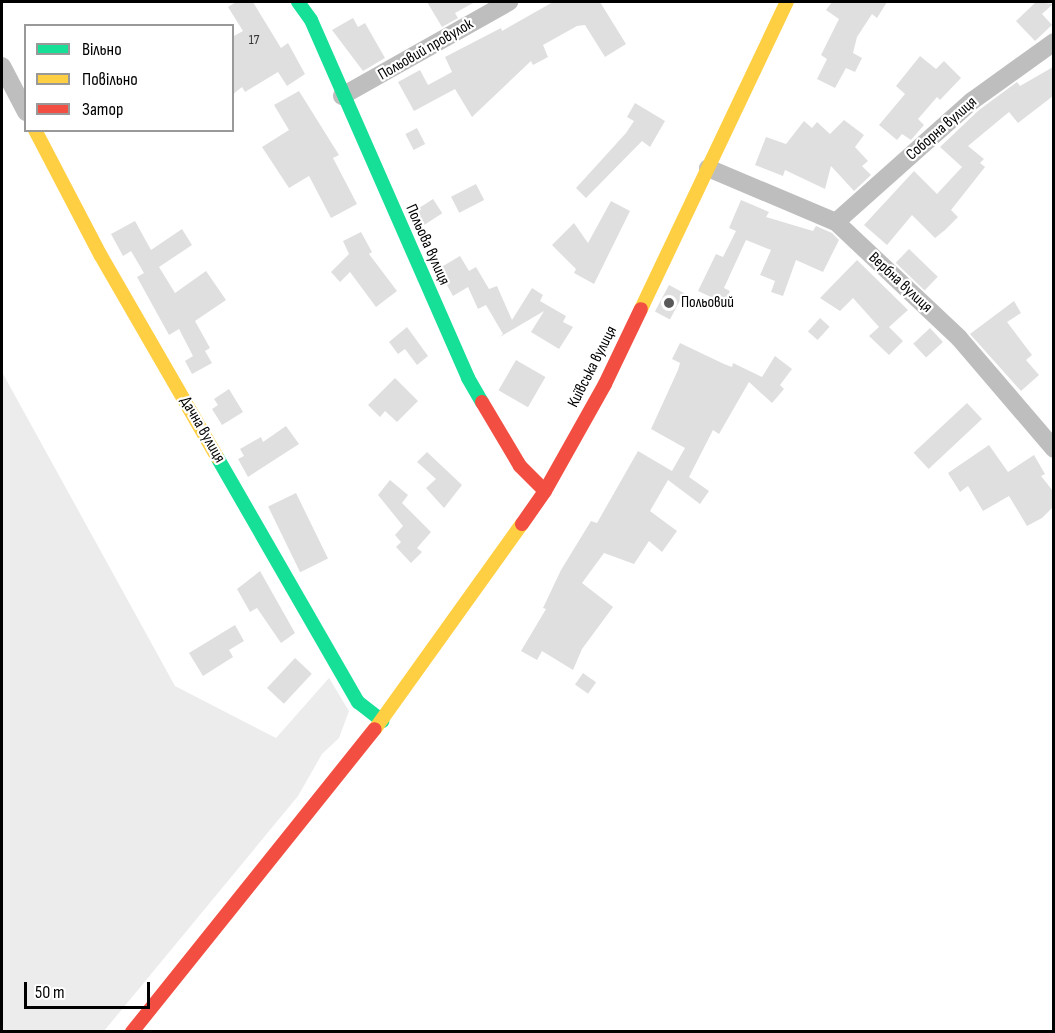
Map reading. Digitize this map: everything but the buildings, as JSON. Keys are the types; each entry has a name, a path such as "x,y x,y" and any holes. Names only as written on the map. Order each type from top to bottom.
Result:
{"street":[{"name":"Польова вулиця","path":"298,2 311,20 342,96 468,378 520,466 545,491"},
{"name":"Польовий провулок","path":"342,96 509,2"},
{"name":"Київська вулиця","path":"132,1032 382,720 545,491 605,384 787,2"},
{"name":"Соборна вулиця","path":"836,222 972,101 1053,42"},
{"path":"2,66 24,108"},
{"name":"Дачна вулиця","path":"36,132 101,256 358,702 382,720"},
{"name":"Вербна вулиця","path":"708,168 836,222 959,338 1053,449"}],"shaded area":[{"path":"2,372 175,686 276,738 329,678 349,711 339,738 322,754 298,796 104,1031 2,1031"}],"traffic: fast":[{"path":"298,2 311,20 468,378 482,402"},
{"path":"217,457 358,702 382,721"}],"traffic: slow":[{"path":"641,309 787,2"},
{"path":"36,132 101,256 217,457"},
{"path":"375,729 522,524"}],"traffic: jam":[{"path":"522,524 545,491 605,384 641,309"},
{"path":"482,402 520,466 545,491"},
{"path":"132,1032 375,729"}],"place":[{"name":"Польовий","path":"669,303"}]}
